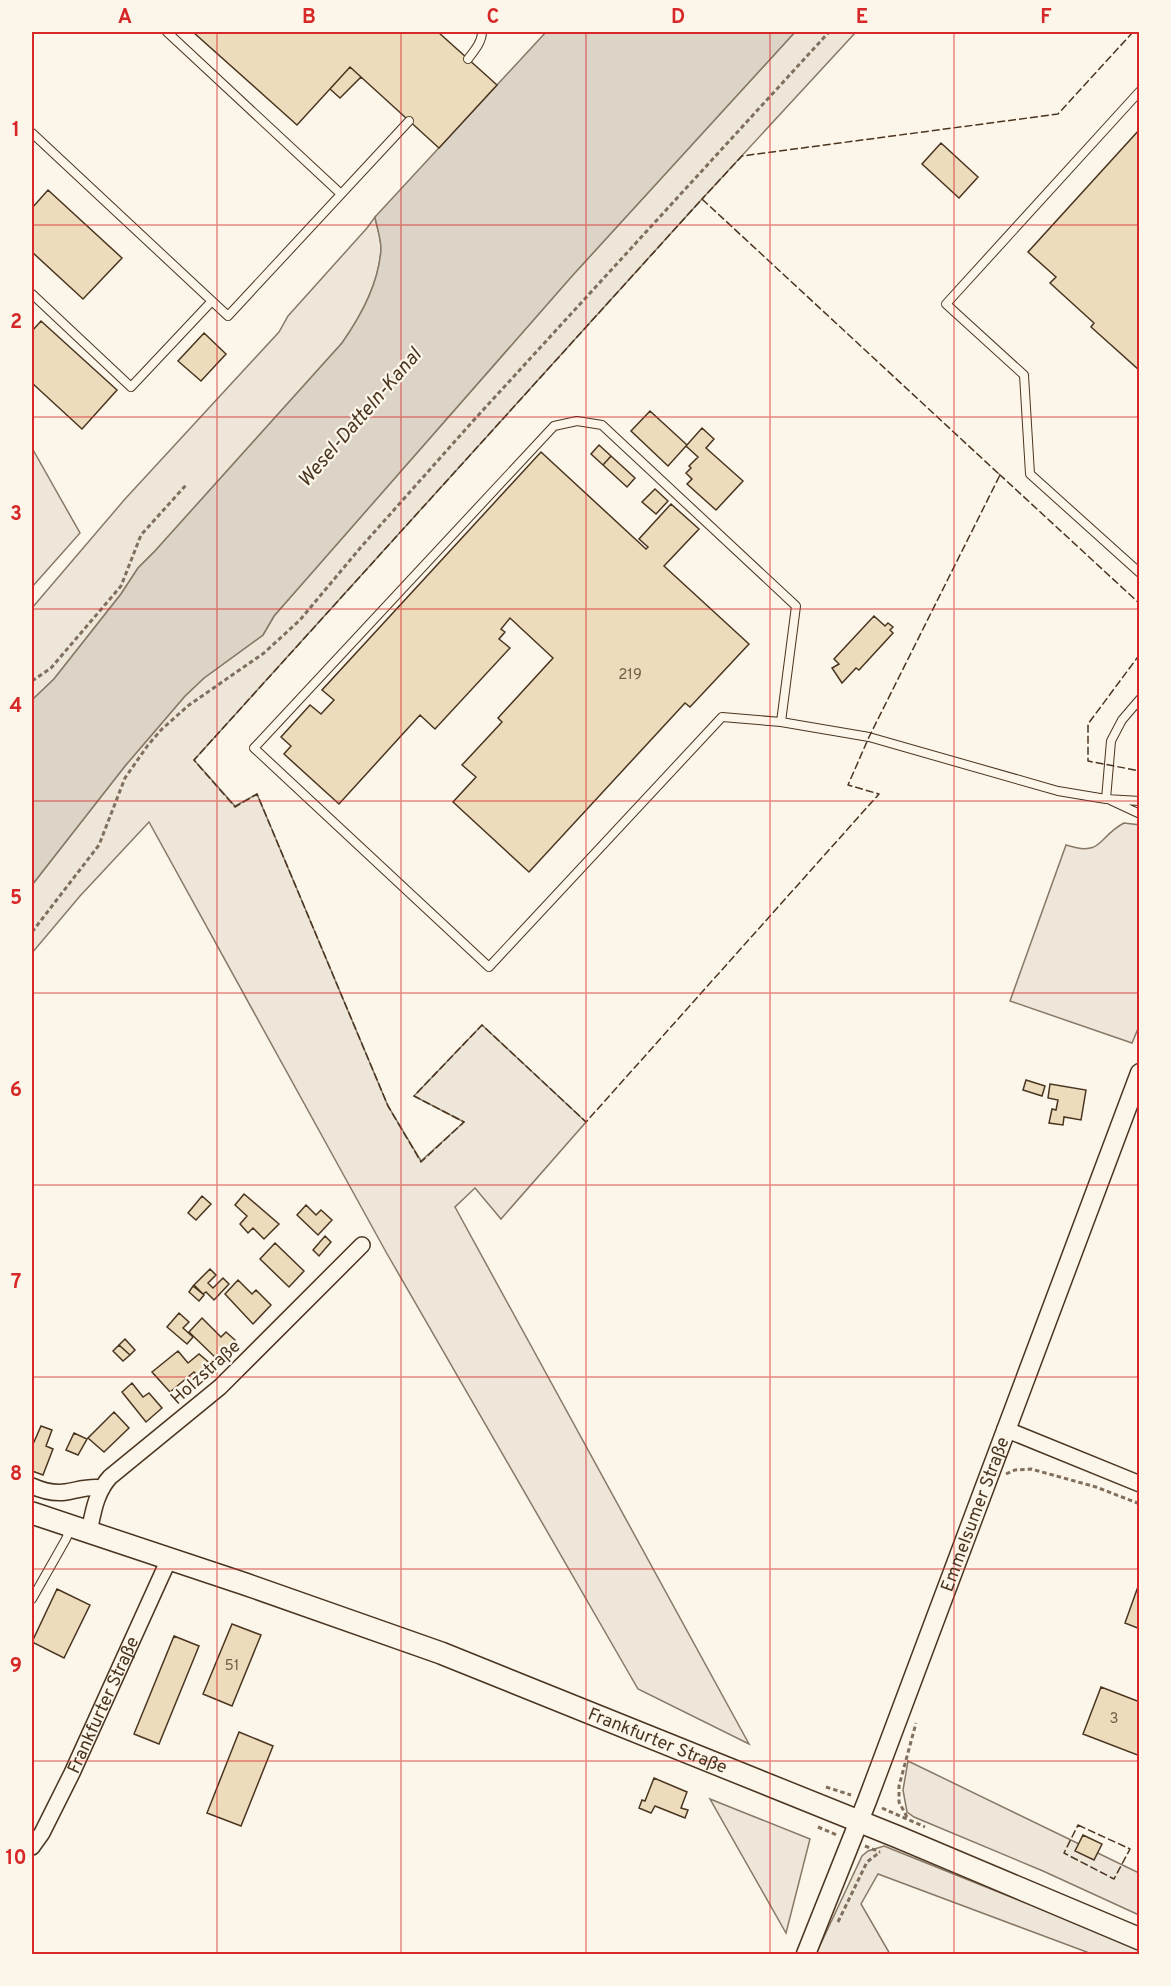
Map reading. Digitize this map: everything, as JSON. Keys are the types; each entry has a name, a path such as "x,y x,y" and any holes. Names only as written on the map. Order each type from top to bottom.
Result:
{"main road":[{"name":"Frankfurter Straße","path":"32,1514 255,1587 441,1653 858,1821 1140,1939"}],"street":[{"name":"Emmelsumer Straße","path":"806,1954 1140,1073"},
{"name":"Holzstraße","path":"80,1529 110,1477 235,1374 362,1245"},
{"path":"1005,1429 1140,1484"},
{"path":"32,1486 57,1493 102,1488"},
{"name":"Frankfurter Straße","path":"32,1847 42,1833 67,1783 170,1559"}],"lane":[{"path":"167,32 341,194"},
{"path":"468,59 475,51 482,32"},
{"path":"1140,91 946,304 1024,375 1030,474 1140,573"},
{"path":"32,133 228,316 409,121"},
{"path":"32,294 131,387 212,301"},
{"path":"781,722 796,606 602,424 577,421 554,426 254,748 489,967 722,717 781,722 869,737 1059,791 1106,799 1140,801"},
{"path":"1106,799 1111,741 1122,720 1140,699"},
{"path":"1106,799 1140,814"},
{"path":"32,1599 66,1539 80,1529"}],"path":[{"path":"32,932 99,845 125,778 155,737 189,705 264,653 300,620 361,547 473,421 829,32"},
{"path":"32,681 51,668 121,586 141,535 186,485"},
{"path":"1005,1475 1016,1470 1030,1469 1096,1487 1140,1504"},
{"path":"814,1825 880,1852 867,1862 836,1927"}],"shaded area":[{"path":"795,32 856,32 194,760 235,806 257,794 388,1106 421,1161 464,1122 414,1096 482,1025 586,1122 501,1219 475,1188 455,1207 749,1744 638,1689 386,1252 149,822 80,896 32,953 32,885 125,766 185,696 204,678 263,635 274,616 572,276"},
{"path":"375,217 381,249 377,274 356,322 342,343 138,568 121,594 54,679 32,700 32,608 125,499 279,332 288,316"},
{"path":"32,448 80,533 32,587"},
{"path":"1124,823 1140,825 1140,1024 1132,1043 1010,1001 1066,845 1087,849 1094,847"},
{"path":"908,1761 1139,1873 1139,1915 1043,1871 914,1817 907,1812 903,1790"},
{"path":"710,1799 810,1839 786,1933"},
{"path":"884,1846 1140,1950 1139,1954 1092,1954 878,1874 861,1904 890,1954 816,1954 862,1856 868,1851"}],"water":[{"name":"Wesel-Datteln-Kanal","path":"546,32 795,32 572,276 274,616 263,635 204,678 185,696 125,766 32,885 32,700 54,679 121,594 138,568 342,343 356,322 377,274 381,249 375,217"}],"building":[{"path":"193,32 438,32 497,85 439,148 350,67 297,125"},
{"path":"350,67 361,77 340,98 330,89"},
{"path":"1140,129 1140,368 1138,369 1091,327 1094,323 1050,283 1056,277 1028,252"},
{"path":"941,143 978,177 959,198 922,164"},
{"path":"48,190 122,258 83,299 32,252 32,208"},
{"path":"41,321 117,390 82,429 32,383 32,331"},
{"path":"204,333 226,354 201,381 178,361"},
{"path":"650,411 687,445 702,428 714,439 706,448 743,481 716,510 687,484 692,479 686,473 698,457 686,446 668,466 631,431"},
{"path":"599,445 611,456 603,465 591,454"},
{"path":"541,452 646,549 648,547 639,539 671,504 699,529 664,566 749,644 690,707 685,703 529,872 453,802 476,777 462,765 502,722 498,718 553,658 510,618 501,629 505,632 499,639 510,648 435,729 420,715 339,804 284,754 291,746 281,737 310,705 321,714 334,700 322,690"},
{"path":"611,456 635,478 627,487 603,465"},
{"path":"655,489 668,501 656,514 642,502"},
{"path":"874,616 885,626 888,623 893,627 890,630 893,633 859,670 856,668 842,683 832,668 839,664 834,659"},
{"path":"1026,1080 1045,1086 1042,1096 1023,1090"},
{"path":"1050,1084 1086,1090 1081,1120 1064,1117 1063,1125 1049,1123 1052,1109 1056,1110 1058,1100 1048,1098"},
{"path":"244,1194 279,1224 264,1239 253,1228 248,1233 240,1224 247,1216 235,1205"},
{"path":"202,1196 211,1204 196,1220 188,1213"},
{"path":"306,1205 316,1215 321,1210 332,1220 318,1235 297,1215"},
{"path":"325,1236 331,1242 319,1256 313,1250"},
{"path":"275,1243 304,1271 289,1287 260,1259"},
{"path":"210,1269 216,1275 208,1283 213,1288 223,1278 229,1284 214,1300 194,1285"},
{"path":"238,1280 252,1294 256,1290 271,1305 253,1324 225,1294"},
{"path":"193,1286 204,1295 199,1301 189,1292"},
{"path":"179,1313 189,1322 183,1328 193,1337 187,1344 167,1327"},
{"path":"202,1318 221,1337 226,1332 235,1340 218,1360 189,1332"},
{"path":"125,1339 135,1350 130,1355 119,1345"},
{"path":"119,1345 130,1355 123,1361 113,1351"},
{"path":"178,1351 188,1363 199,1354 212,1365 199,1377 194,1372 170,1392 152,1372"},
{"path":"132,1383 143,1397 149,1393 162,1408 146,1422 122,1392"},
{"path":"114,1412 129,1428 104,1452 88,1438"},
{"path":"41,1426 52,1430 46,1446 53,1449 43,1475 32,1471 32,1441 34,1442"},
{"path":"74,1433 87,1439 78,1455 66,1450"},
{"path":"1140,1581 1140,1629 1125,1623"},
{"path":"57,1589 90,1605 64,1658 32,1642"},
{"path":"232,1624 261,1635 232,1706 203,1694"},
{"path":"174,1636 199,1646 159,1744 134,1734"},
{"path":"1101,1687 1140,1702 1140,1756 1083,1734"},
{"path":"239,1732 273,1746 241,1826 207,1813"},
{"path":"654,1778 687,1792 681,1808 688,1810 685,1818 655,1806 651,1813 639,1808 642,1800 645,1801"},
{"path":"1083,1835 1102,1844 1094,1860 1075,1851"}],"fence":[{"path":"704,201 702,199 742,156 1058,114 1133,32"},
{"path":"702,199 1000,475 869,737 848,785 879,794 586,1122 482,1025 414,1096 464,1122 421,1162 388,1106 257,794 235,807 194,760 702,199"},
{"path":"999,474 1140,604"},
{"path":"1140,654 1088,724 1088,761 1140,771"},
{"path":"1078,1825 1130,1849 1114,1879 1064,1853 1078,1825"}]}
